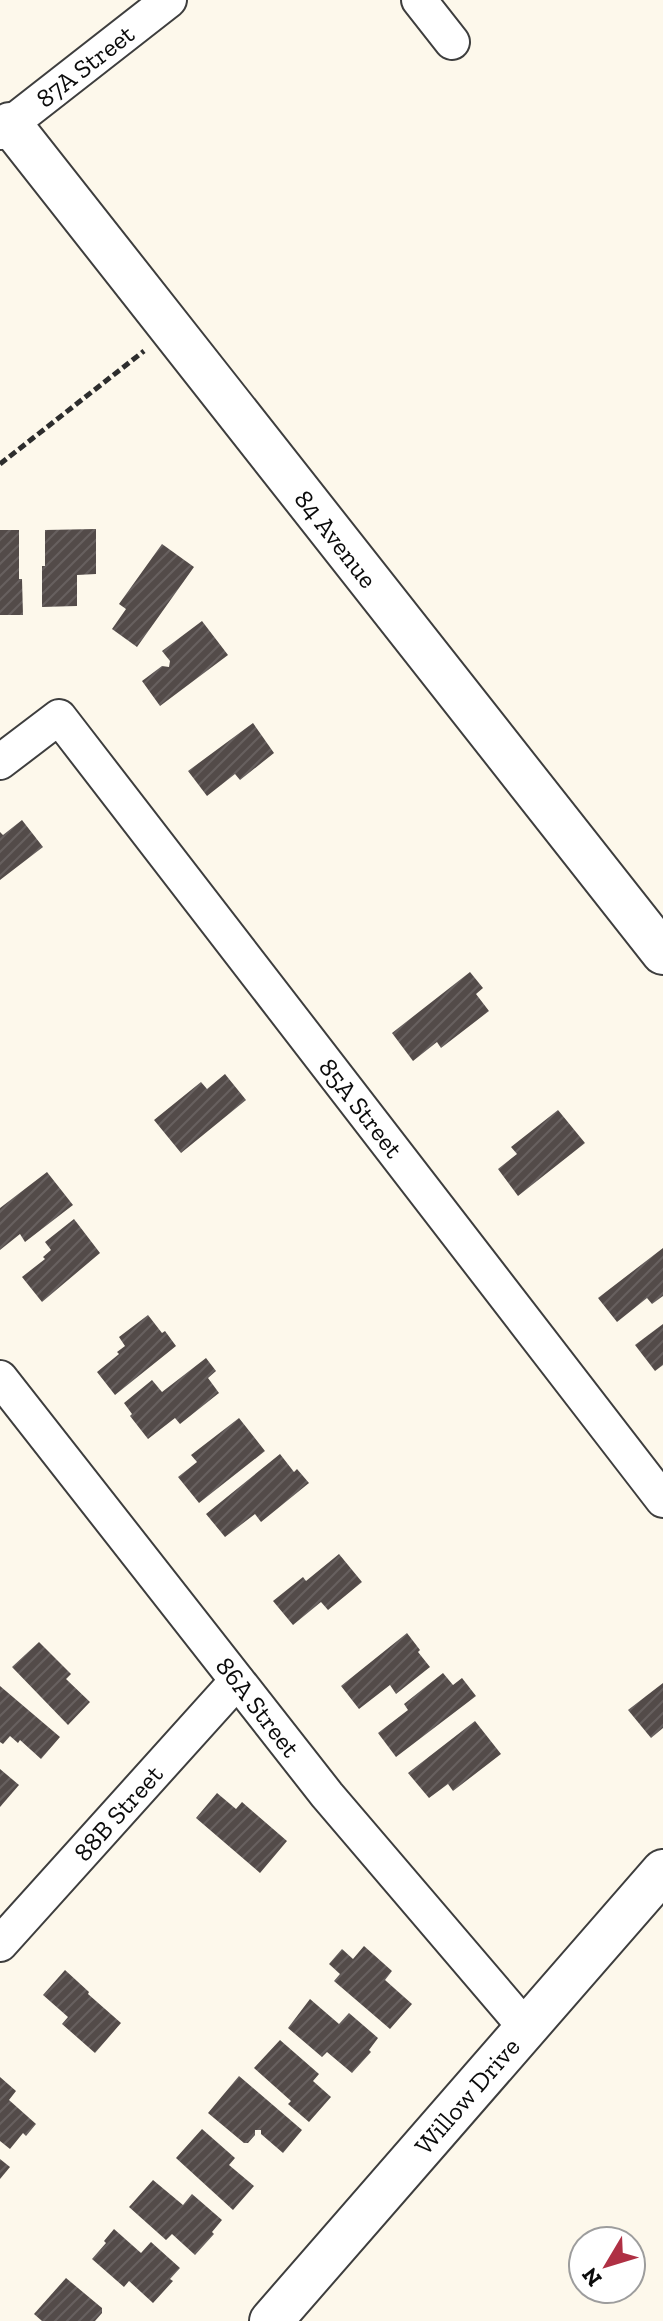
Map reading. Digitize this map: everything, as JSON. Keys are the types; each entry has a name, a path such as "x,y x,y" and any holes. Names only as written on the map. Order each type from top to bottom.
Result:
{"street":[{"name":"87A Street","path":"5,128 169,0"},
{"path":"419,0 452,42"},
{"name":"84 Avenue","path":"5,128 663,953"},
{"name":"85A Street","path":"0,762 59,717 663,1500"},
{"name":"86A Street","path":"0,1378 327,1795 526,2028"},
{"name":"88B Street","path":"0,1944 237,1681"},
{"name":"Willow Drive","path":"271,2321 663,1871"}],"path":[{"path":"0,464 109,378"}],"building":[{"path":"96,529 96,574 77,575 77,606 42,607 45,530"},
{"path":"0,530 19,530 23,615 0,615"},
{"path":"162,544 194,567 137,647 112,629 126,609 119,604"},
{"path":"202,621 228,655 160,706 142,681 162,666 169,667 170,661 162,651"},
{"path":"253,723 274,753 240,780 235,774 207,796 188,771"},
{"path":"22,820 43,847 0,880 0,832 3,835"},
{"path":"470,972 483,988 476,994 489,1011 441,1048 437,1042 413,1061 392,1033"},
{"path":"225,1074 246,1100 181,1153 154,1120 201,1082 207,1089"},
{"path":"558,1110 585,1143 518,1196 498,1169 517,1154 511,1147"},
{"path":"47,1172 73,1205 25,1242 20,1234 0,1250 0,1208"},
{"path":"74,1219 100,1253 42,1302 22,1277 45,1259 43,1257 51,1250 45,1242"},
{"path":"663,1248 663,1296 652,1304 647,1298 617,1322 598,1298"},
{"path":"148,1315 176,1346 115,1395 97,1372 125,1346 119,1337"},
{"path":"663,1324 663,1365 655,1371 635,1345"},
{"path":"206,1358 216,1371 208,1378 219,1393 180,1424 175,1418 148,1439 124,1403 152,1380 162,1392"},
{"path":"239,1418 265,1451 199,1503 178,1477 197,1462 191,1455"},
{"path":"280,1454 294,1472 297,1469 309,1483 261,1522 255,1514 225,1537 206,1514"},
{"path":"339,1554 362,1582 328,1610 321,1602 293,1625 273,1601 303,1577 306,1581"},
{"path":"407,1633 430,1667 396,1694 390,1685 359,1709 341,1686"},
{"path":"39,1642 71,1674 66,1679 90,1702 68,1725 12,1667"},
{"path":"443,1673 453,1685 462,1678 476,1696 396,1757 378,1733 408,1710 404,1704"},
{"path":"663,1683 663,1728 651,1738 628,1710"},
{"path":"0,1686 60,1737 41,1759 20,1740 18,1743 10,1736 3,1744 0,1742"},
{"path":"475,1721 501,1754 453,1791 448,1784 429,1798 408,1773"},
{"path":"0,1769 19,1785 0,1807"},
{"path":"217,1793 236,1809 242,1802 287,1841 260,1873 196,1818"},
{"path":"364,1946 392,1971 385,1980 412,2004 390,2029 334,1981 340,1974 329,1964 342,1949 353,1959"},
{"path":"65,1970 121,2023 95,2053 62,2024 68,2017 43,1995"},
{"path":"310,1999 339,2024 349,2013 378,2038 369,2050 371,2052 352,2073 327,2052 322,2057 288,2028"},
{"path":"280,2040 319,2074 313,2081 331,2097 309,2122 254,2068"},
{"path":"239,2076 302,2130 283,2153 261,2134 261,2130 255,2130 255,2135 244,2143 208,2113"},
{"path":"0,2077 16,2091 9,2100 36,2124 26,2136 23,2133 10,2149 0,2141"},
{"path":"202,2129 235,2158 229,2165 254,2186 233,2210 176,2158"},
{"path":"0,2159 10,2167 0,2179"},
{"path":"153,2180 183,2205 192,2194 222,2220 195,2255 172,2234 166,2240 129,2207"},
{"path":"114,2229 141,2253 151,2242 180,2268 153,2303 129,2281 124,2287 92,2259"},
{"path":"66,2278 102,2308 95,2321 42,2321 34,2314"}]}
